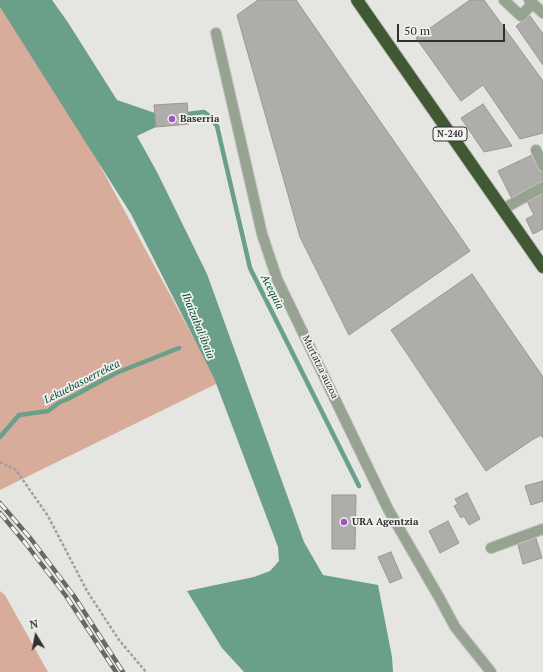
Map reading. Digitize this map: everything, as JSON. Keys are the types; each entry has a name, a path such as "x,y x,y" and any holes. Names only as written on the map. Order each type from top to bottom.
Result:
{"highway":[{"name":"N-240","path":"357,0 543,267"}],"street":[{"path":"504,0 522,16 530,2 543,13"},
{"name":"Murtatza auzoa","path":"216,33 262,234 277,279 388,508 454,627 491,672"},
{"path":"536,150 543,166"},
{"path":"503,209 543,187"},
{"path":"492,548 543,529"}],"path":[{"path":"0,462 16,470 48,516 87,591 119,640 146,672"}],"shaded area":[{"path":"0,0 10,0 218,383 0,490"},
{"path":"0,591 5,595 48,672 0,672"}],"water":[{"name":"Ibaizabal ibaia","path":"0,0 52,0 117,100 155,113 156,127 137,136 157,172 207,274 304,542 323,575 378,585 392,657 393,672 244,672 222,648 187,591 254,577 270,571 279,561 278,547 214,378 131,214 0,7"}],"building":[{"path":"258,0 296,0 470,251 349,335 300,237 237,15"},
{"path":"470,0 484,0 543,81 543,133 520,139 483,85 461,101 416,38"},
{"path":"530,16 543,34 543,65 516,26"},
{"name":"Baserria","path":"187,103 189,124 156,127 154,105"},
{"path":"483,104 512,146 484,152 461,118"},
{"path":"534,154 543,173 543,184 512,199 498,171"},
{"path":"543,193 543,229 533,234 526,219 534,215 527,201"},
{"path":"472,274 543,377 543,438 541,435 532,440 486,471 391,330"},
{"path":"543,481 543,501 531,505 525,486"},
{"path":"467,493 480,519 469,525 464,516 461,518 454,506 458,504 455,499"},
{"name":"URA Agentzia","path":"332,495 356,495 355,549 332,549"},
{"path":"448,521 459,543 440,553 429,531"},
{"path":"535,535 542,558 523,564 517,541"},
{"path":"391,552 402,578 390,583 378,557"}],"waterway":[{"name":"Acequia","path":"188,114 204,112 217,126 250,268 359,486"},
{"name":"Lekuebasoerrekea","path":"0,437 19,415 48,411 60,402 116,373 179,348"}],"railway":[{"path":"0,503 31,539 74,596 123,672"},
{"path":"0,513 66,596 116,672"}],"place":[{"name":"Baserria","path":"172,119"},
{"name":"URA Agentzia","path":"344,522"}]}
